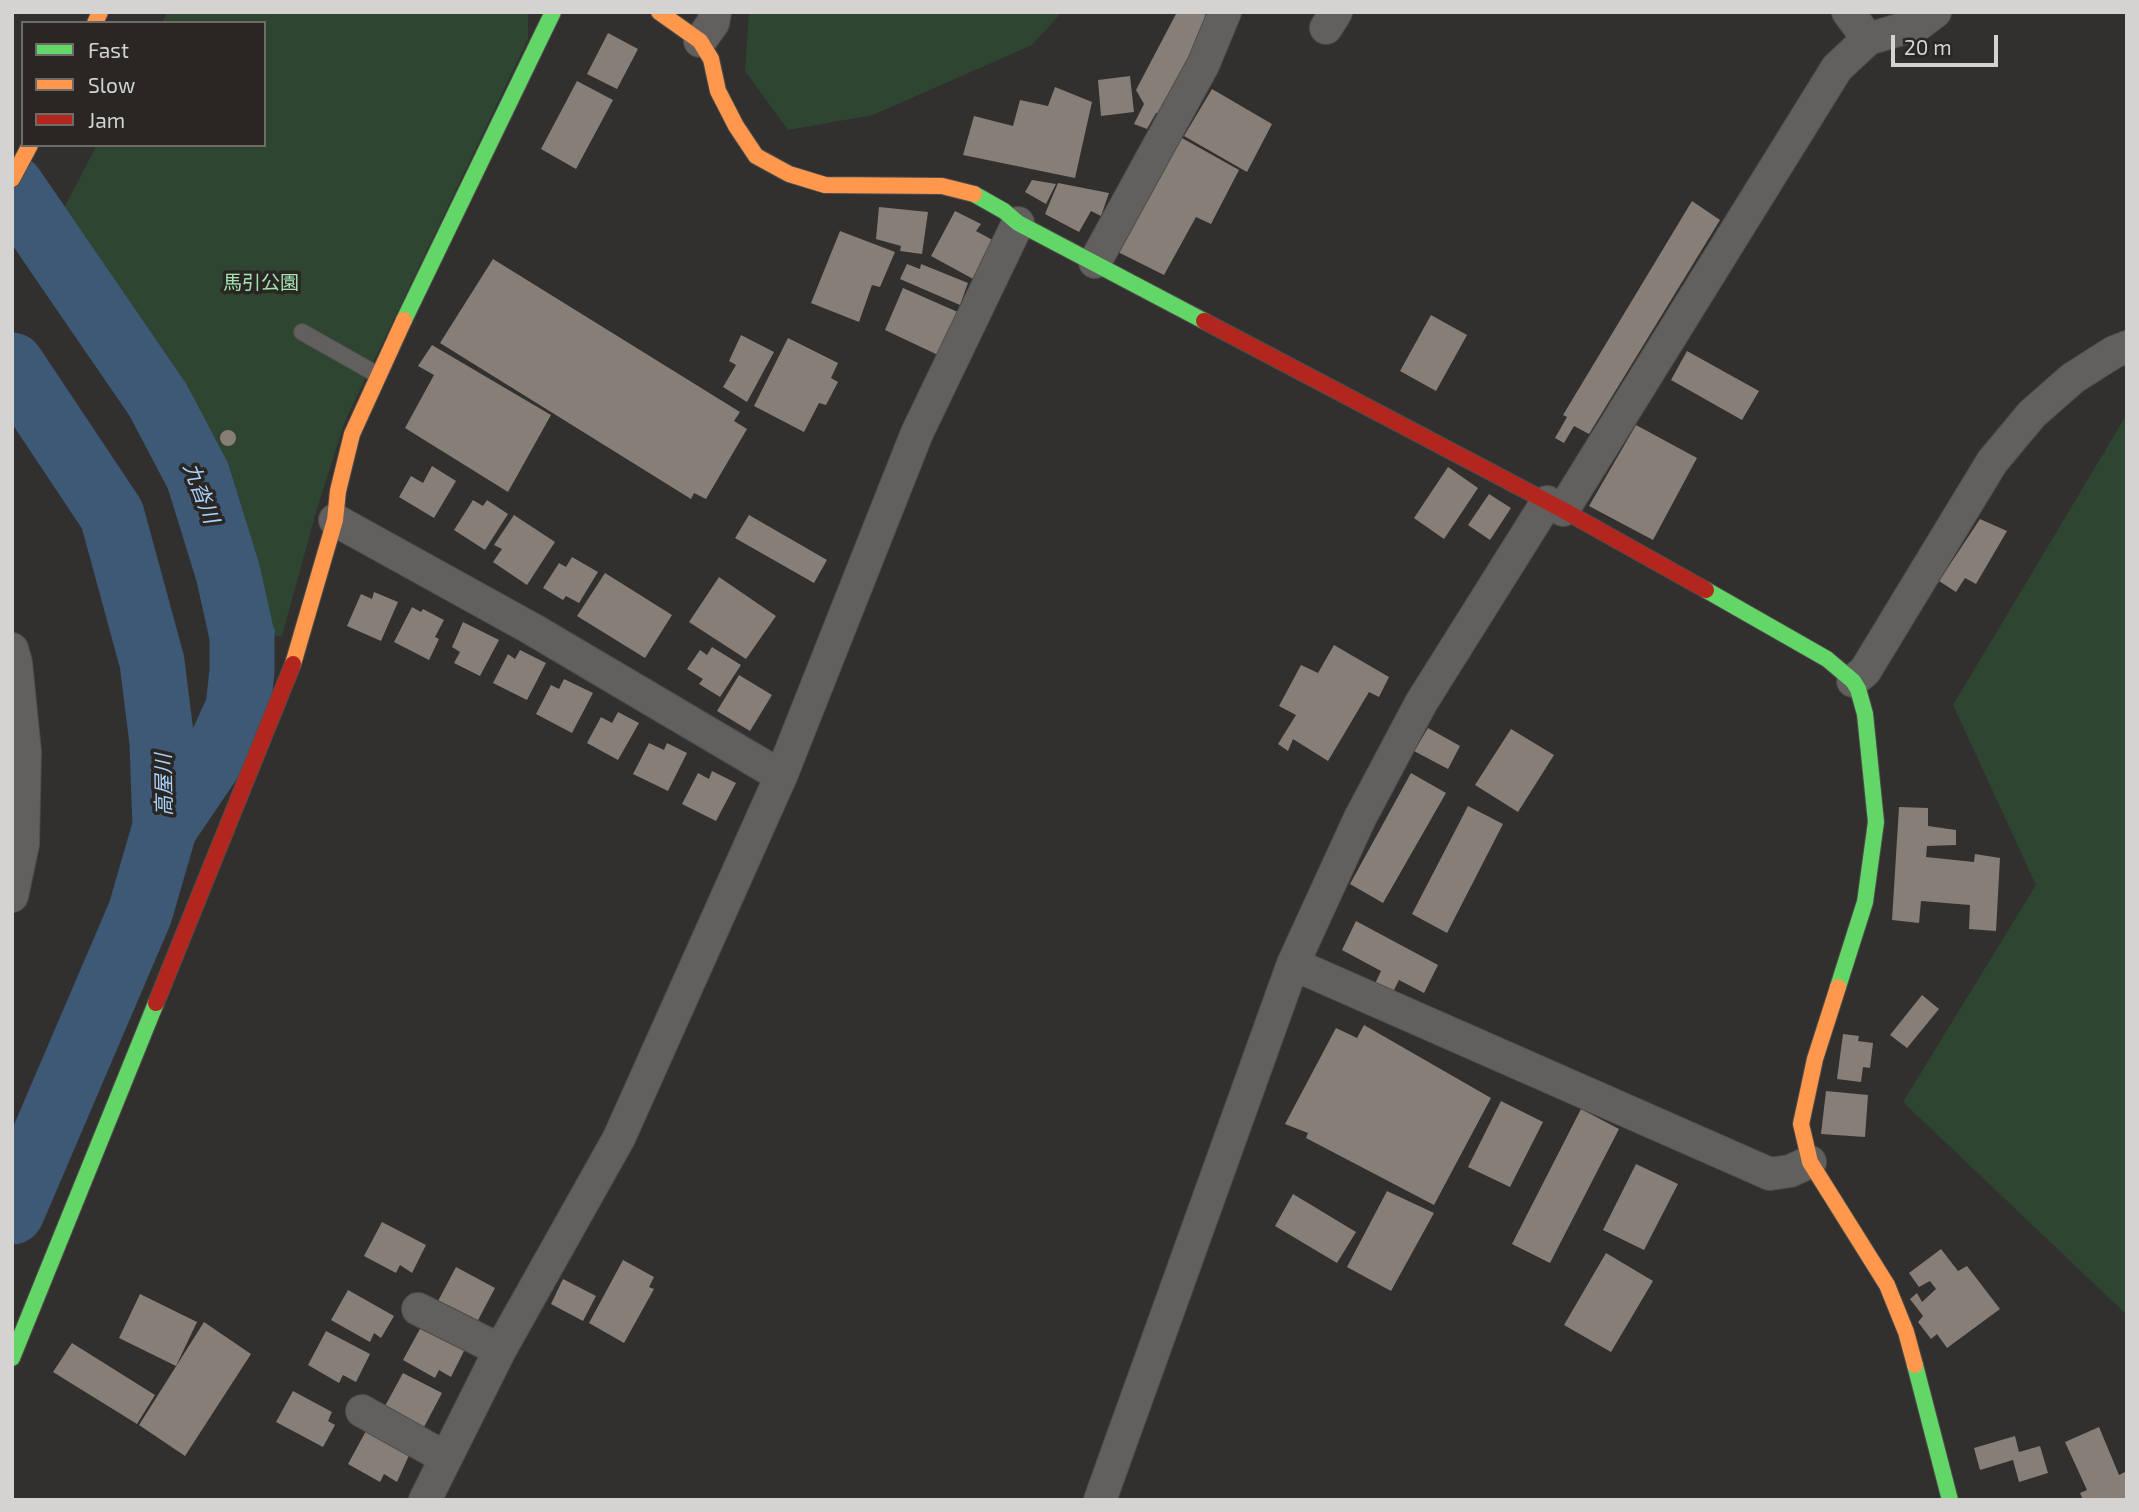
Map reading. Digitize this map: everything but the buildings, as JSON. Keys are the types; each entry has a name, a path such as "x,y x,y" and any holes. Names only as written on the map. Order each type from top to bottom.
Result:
{"main road":[{"path":"12,1359 298,651 335,520 338,491 352,434 377,375 553,12"},
{"path":"659,12 700,41 710,60 718,91 755,156 789,174 825,186 942,186 968,191 1004,211 1018,223 1555,506 1827,659 1853,681 1865,714 1876,822 1865,902 1815,1059 1801,1124 1810,1162 1887,1285 1906,1332 1950,1500"},
{"path":"12,179 29,147"}],"street":[{"path":"700,41 713,23 715,12"},
{"path":"1095,262 1203,65 1225,12"},
{"path":"1848,12 1868,40"},
{"path":"1100,1500 1293,964 1360,818 1421,703 1555,506 1837,68 1868,40 1919,24 1935,12"},
{"path":"425,1500 500,1350 619,1138 781,776 916,433 1018,223"},
{"path":"1853,681 1865,671 1992,462 2032,414 2073,378 2114,352 2127,347"},
{"path":"335,520 531,629 781,776"},
{"path":"12,649 16,663 25,752 23,844 12,896"},
{"path":"1293,964 1770,1174 1790,1171 1810,1162"},
{"path":"418,1309 500,1350"},
{"path":"362,1411 446,1458"}],"lane":[{"path":"302,332 377,375"}],"green space":[{"name":"馬引公園","path":"167,12 528,12 528,39 345,421 316,512 282,636 253,637 248,560 205,445 56,223 96,147 266,147 266,21 163,21"},
{"path":"749,12 1062,12 1032,45 873,115 788,130 745,71"},
{"path":"2127,418 2127,1315 1903,1102 2036,885 1953,705"}],"waterway":[{"name":"九沓川","path":"12,187 158,400 198,476 228,573 242,636 238,708 222,743 165,827"},
{"name":"高屋川","path":"12,365 112,515 152,662 162,742 165,827 140,913 12,1212"},
{"path":"238,708 257,677 270,631"}],"traffic: fast":[{"path":"404,320 553,12"},
{"path":"974,194 1004,211 1018,223 1204,321"},
{"path":"1706,590 1827,659 1853,681 1858,689 1865,714 1876,822 1865,902 1838,987"},
{"path":"12,1358 156,1003"},
{"path":"1915,1365 1950,1500"}],"traffic: slow":[{"path":"96,21 100,12"},
{"path":"659,12 700,41 711,59 718,91 736,126 756,156 789,174 825,185 942,186 974,194"},
{"path":"12,179 29,147"},
{"path":"293,664 335,520 338,491 352,434 404,320"},
{"path":"1838,987 1815,1059 1801,1124 1810,1162 1887,1285 1906,1332 1915,1365"}],"traffic: jam":[{"path":"1204,321 1563,510 1706,590"},
{"path":"156,1003 293,664"}]}
